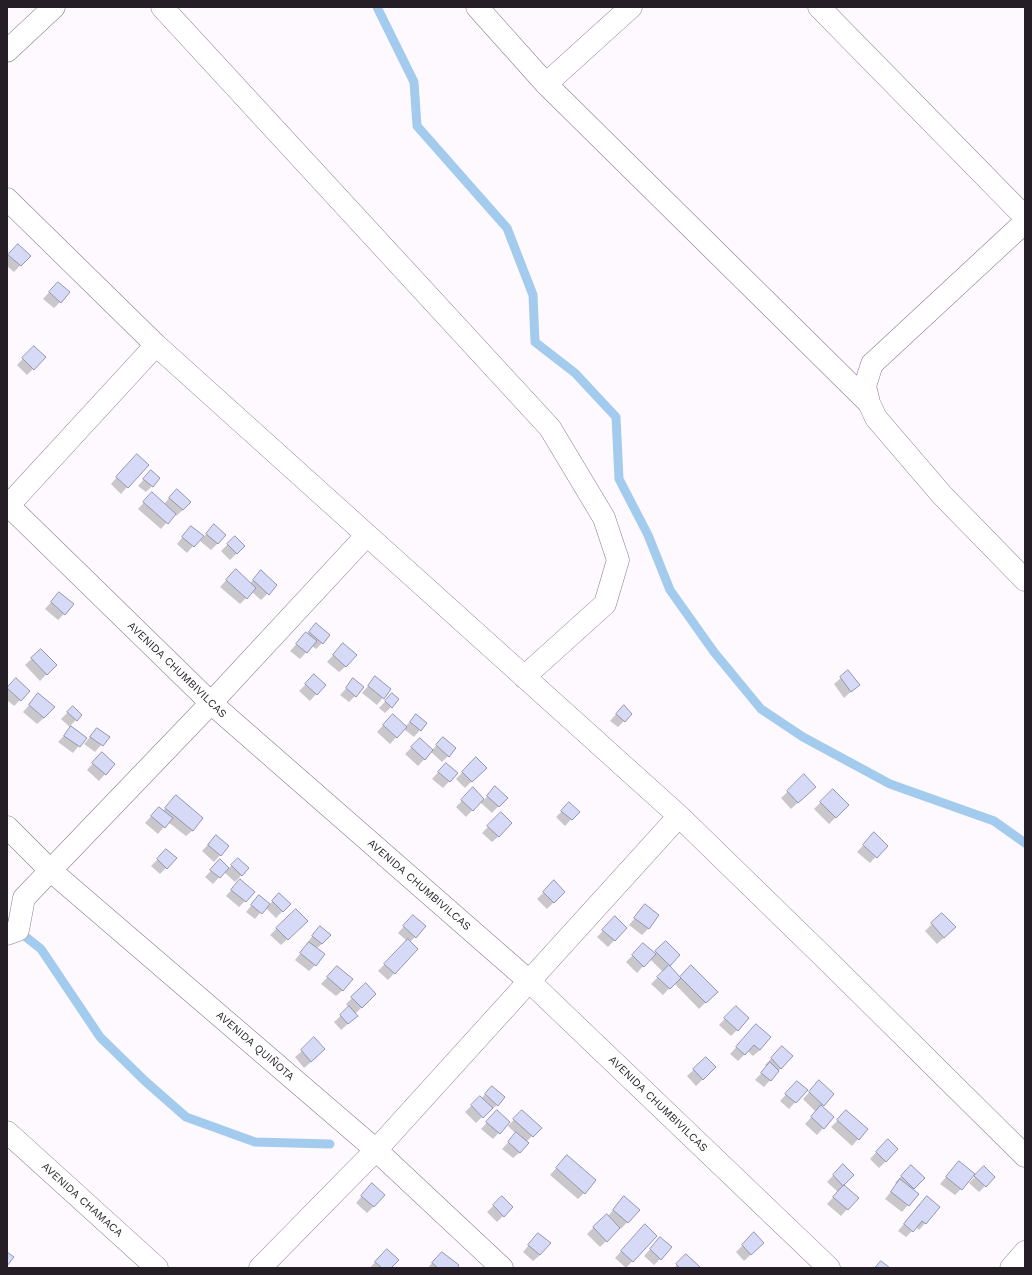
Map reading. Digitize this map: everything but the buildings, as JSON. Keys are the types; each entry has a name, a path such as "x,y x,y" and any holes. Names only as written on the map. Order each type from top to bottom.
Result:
{"street":[{"path":"7,51 54,7"},
{"path":"162,7 550,428 604,518 618,560 605,604 524,677"},
{"path":"477,7 546,84 869,403"},
{"path":"546,84 631,7"},
{"path":"819,7 1025,217"},
{"path":"7,199 156,345 366,536 679,816 1025,1156"},
{"path":"1025,222 872,364 866,386 869,403 876,418 942,495 1025,580"},
{"path":"7,505 156,345"},
{"name":"AVENIDA CHUMBIVILCAS","path":"7,505 211,703 529,982 829,1268"},
{"path":"7,934 18,930 24,898 211,703 366,536"},
{"path":"260,1268 376,1150 679,816"},
{"name":"AVENIDA QUIÑOTA","path":"7,827 50,870 376,1150 502,1268"},
{"name":"AVENIDA CHAMACA","path":"7,1132 147,1265"},
{"path":"1011,1268 1025,1252"}],"waterway":[{"path":"377,7 414,82 417,126 507,228 533,295 535,342 575,373 616,417 619,479 648,535 670,590 714,652 761,709 803,737 890,784 994,821 1025,843"},
{"path":"7,922 41,949 100,1037 145,1081 186,1117 255,1142 330,1144"}]}
